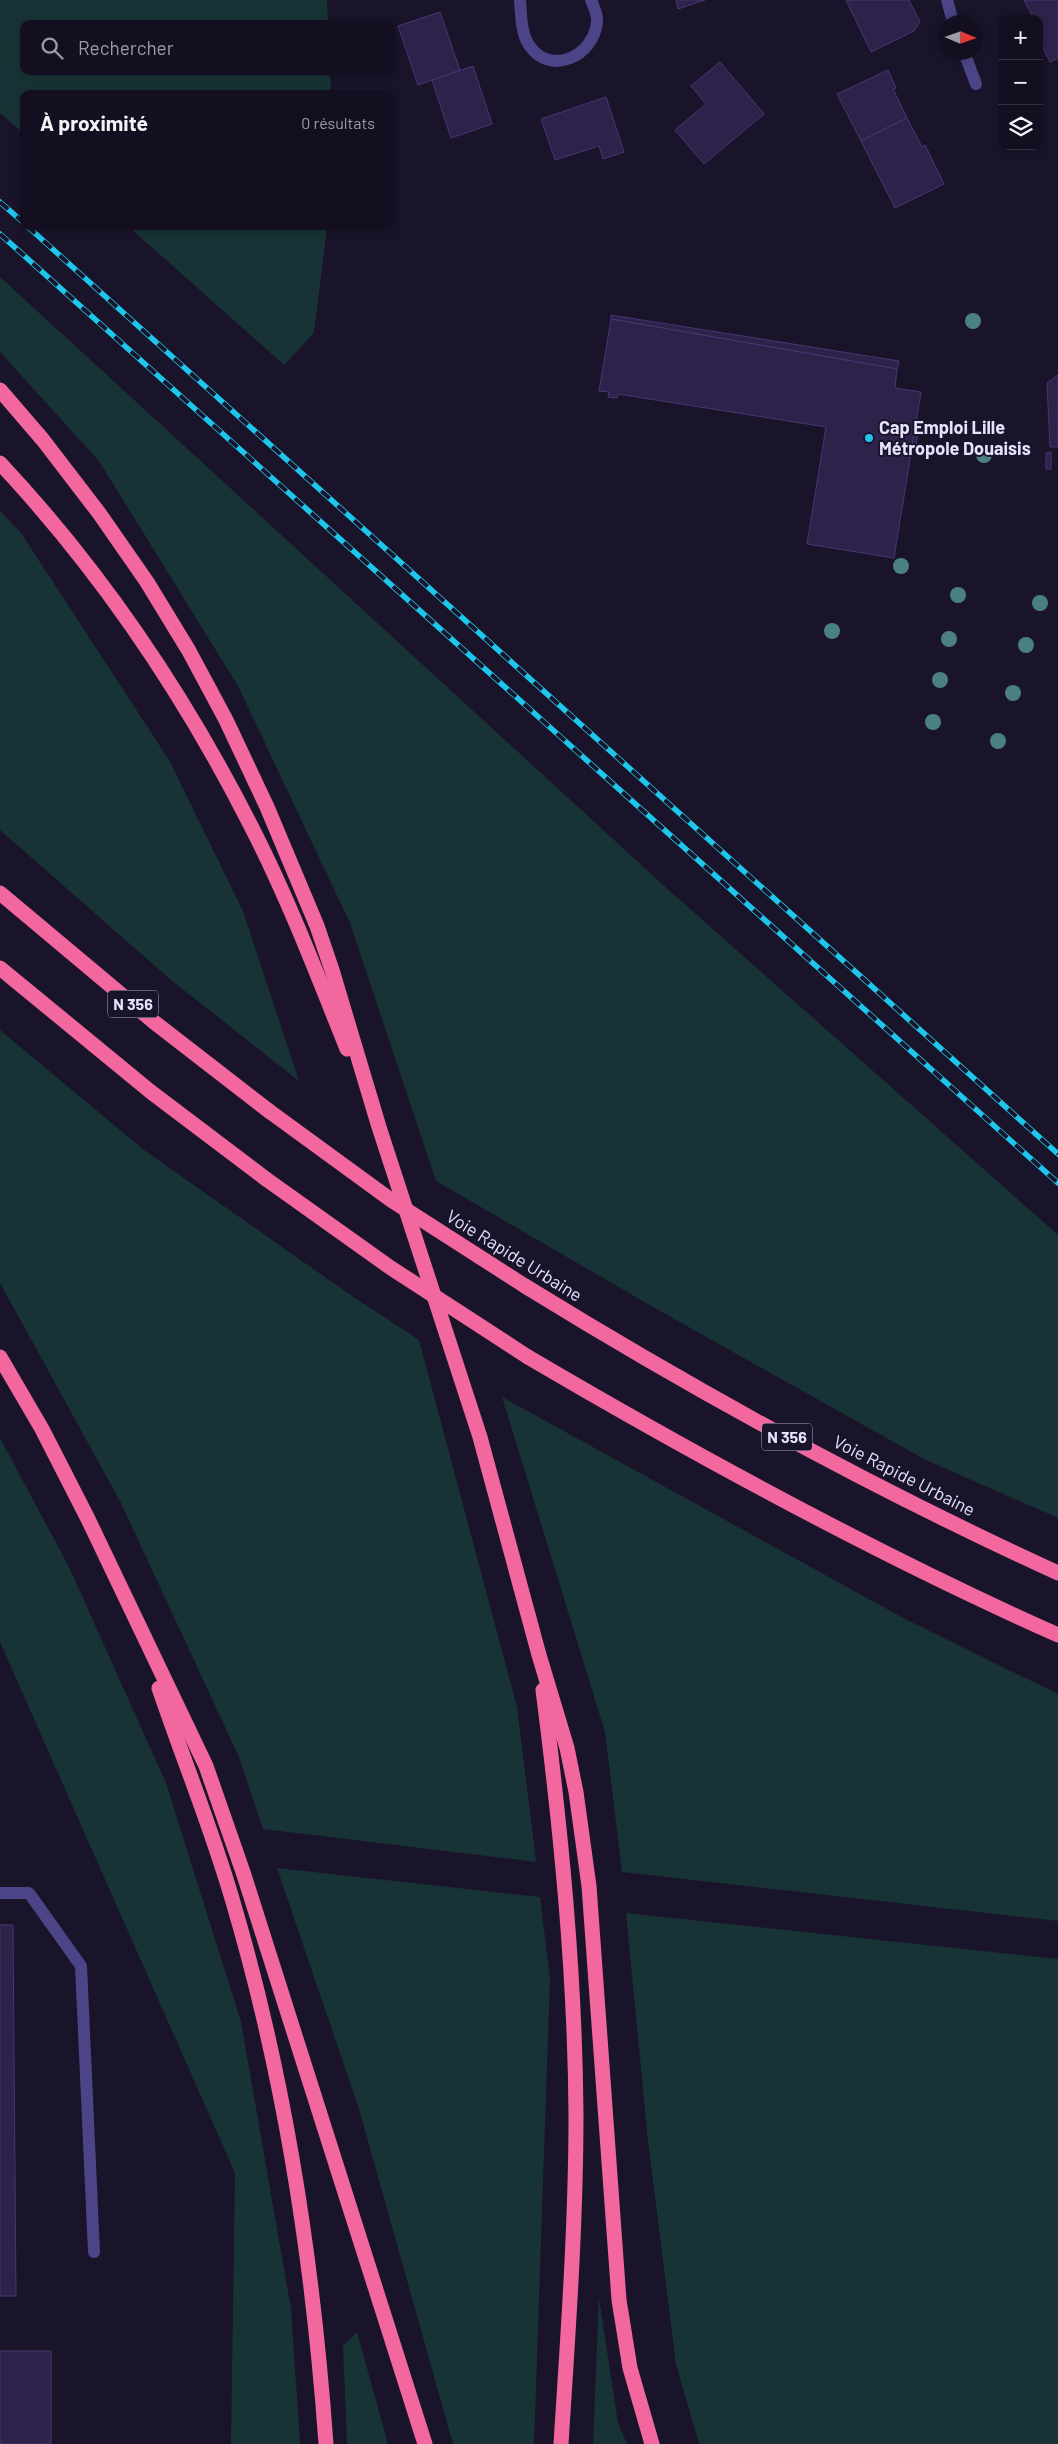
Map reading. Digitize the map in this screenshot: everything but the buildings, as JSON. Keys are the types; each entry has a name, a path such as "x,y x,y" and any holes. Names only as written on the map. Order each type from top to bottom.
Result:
{"highway":[{"path":"0,390 43,440 99,513 147,582 189,651 226,720 267,807 317,926 379,1127 480,1437 539,1655 559,1716 576,1792 593,1938 619,2300 630,2368 652,2444"},
{"path":"0,463 47,514 113,602 210,750 252,827 293,916 379,1127"},
{"name":"Voie Rapide Urbaine","path":"0,893 147,1016 269,1111 391,1200 525,1286 644,1358 842,1467 1058,1573"},
{"path":"0,968 151,1092 266,1179 398,1273 528,1357 649,1427 793,1506 934,1578 1058,1635"},
{"path":"0,1357 61,1465 140,1632 191,1733 222,1810 425,2444"},
{"path":"140,1632 220,1859 259,1997 306,2242 319,2355 326,2444"},
{"path":"539,1655 562,1849 574,2058 576,2146 573,2248 561,2444"}],"street":[{"path":"520,0 528,43 536,55 549,61 576,57 587,48 594,37 598,20 592,0"},
{"path":"947,0 951,15"},
{"path":"967,60 976,84"},
{"path":"0,1893 29,1893 81,1966 94,2252"}],"green space":[{"path":"0,0 327,0 328,20 20,20 20,75 330,75 331,90 20,90 20,130 0,113"},
{"path":"132,230 327,230 314,333 284,365"},
{"path":"0,277 662,884 1058,1235 1058,1518 924,1459 660,1311 436,1181 350,923 238,686 99,461 0,352"},
{"path":"0,511 21,533 169,760 243,911 299,1081 171,980 0,830"},
{"path":"0,1030 144,1150 349,1294 419,1340 517,1707 536,1862 263,1829 239,1757 120,1501 0,1283"},
{"path":"502,1397 905,1619 1058,1694 1058,1921 622,1872 605,1732"},
{"path":"0,1438 69,1567 166,1783 241,2022 291,2309 300,2444 231,2444 235,2173 0,1642"},
{"path":"277,1868 540,1897 550,1978 534,2444 453,2444 359,2109"},
{"path":"626,1913 1058,1959 1058,2444 699,2444 676,2364 648,2141"},
{"path":"599,2298 618,2423 627,2444 593,2444"},
{"path":"357,2332 388,2444 347,2444 343,2346"}],"railway":[{"path":"0,202 20,220"},
{"path":"31,230 1058,1154"},
{"path":"0,234 1058,1183"}],"place":[{"name":"Cap Emploi Lille Métropole Douaisis","path":"869,438"}]}
